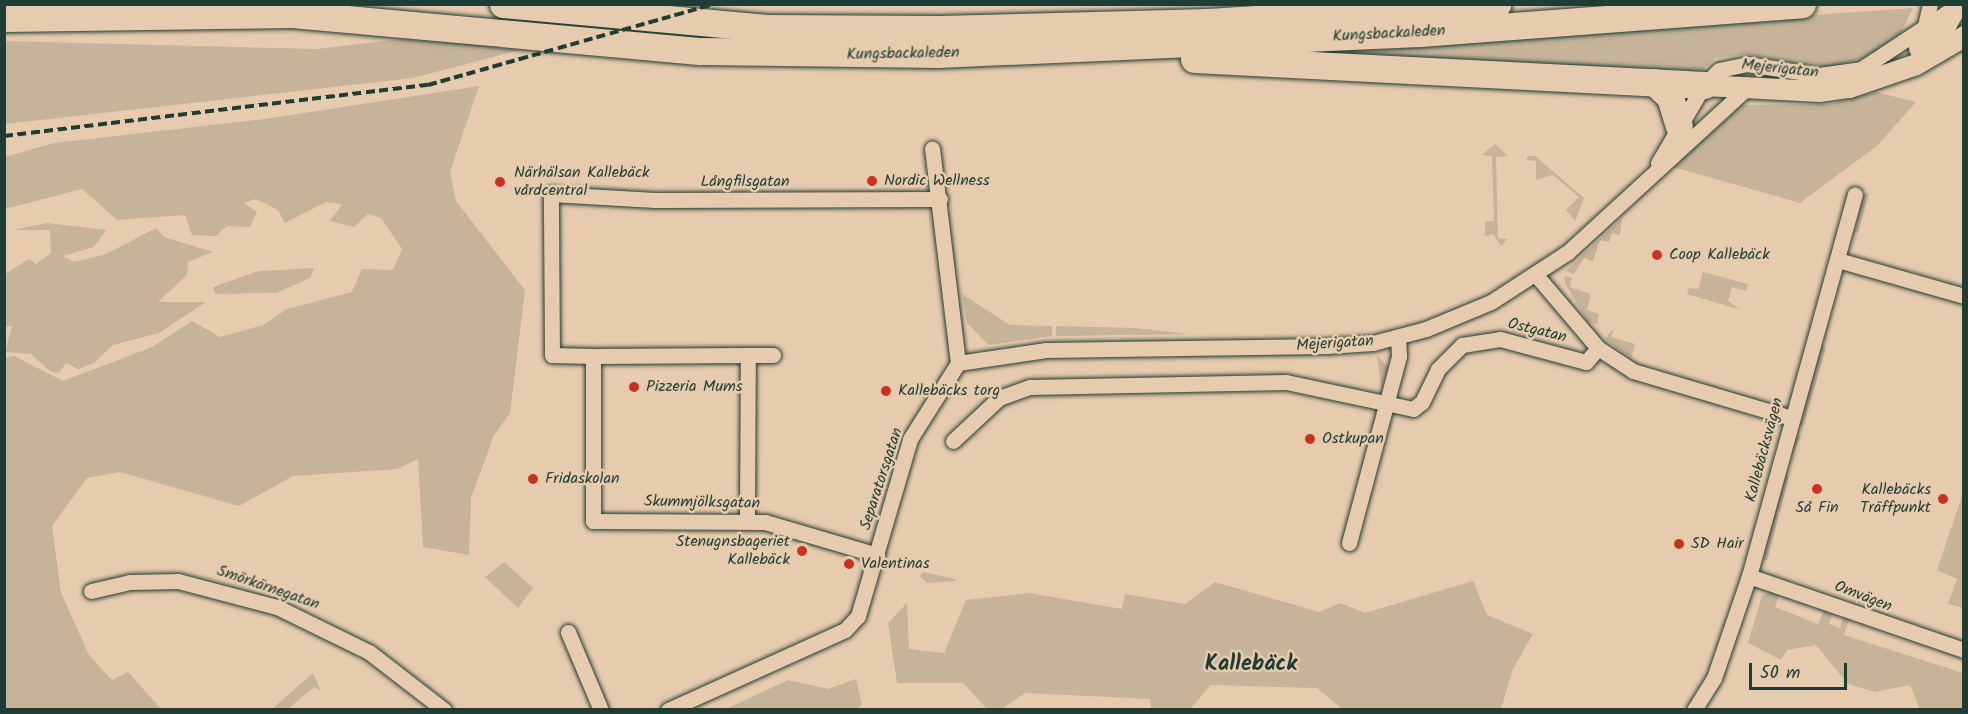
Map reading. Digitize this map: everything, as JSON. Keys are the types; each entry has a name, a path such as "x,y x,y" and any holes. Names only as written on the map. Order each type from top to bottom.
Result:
{"highway":[{"name":"Kungsbackaleden","path":"503,4 767,28 1066,26 1497,4"},
{"path":"1066,26 1221,4"},
{"name":"Kungsbackaleden","path":"4,18 313,15 766,54 1089,50 1802,4"},
{"path":"1089,50 1704,85"},
{"path":"1654,82 1670,98 1679,126"}],"main road":[{"name":"Mejerigatan","path":"1891,72 1942,31 1957,8"},
{"name":"Mejerigatan","path":"1704,85 1819,91 1891,72 1964,36"}],"street":[{"name":"Mejerigatan","path":"1656,166 1704,85 1733,65 1819,75 1861,69 1957,8"},
{"path":"1924,30 1929,9"},
{"name":"Mejerigatan","path":"958,363 1046,350 1327,346 1398,338 1475,311 1536,275 1576,244 1656,166 1747,88"},
{"path":"932,149 958,363"},
{"name":"Långfilsgatan","path":"593,356 552,355 551,194 655,200 939,199"},
{"name":"Kallebäcksvägen","path":"1694,710 1714,678 1749,576 1855,194"},
{"path":"1838,260 1964,296"},
{"name":"Ostgatan","path":"1536,275 1598,348 1633,371 1792,418"},
{"path":"1349,543 1386,405 1398,338"},
{"name":"Ostgatan","path":"1386,405 1418,408 1447,359 1462,345 1480,340 1500,339 1586,362 1598,348"},
{"path":"747,520 748,355"},
{"path":"593,356 773,355"},
{"name":"Skummjölksgatan","path":"593,356 593,521 747,520 877,555"},
{"name":"Separatorsgatan","path":"668,710 845,630 858,616 910,439 958,363"},
{"path":"953,441 999,398 1060,383 1286,382 1386,405"},
{"name":"Omvägen","path":"1749,576 1964,650"},
{"name":"Smörkärnegatan","path":"91,591 130,582 178,581 277,607 369,652 444,710"},
{"path":"568,632 601,710"}],"shaded area":[{"path":"1913,8 1901,33 1869,57 1824,69 1747,54 1715,58 1698,75 1274,53"},
{"path":"401,39 531,47 413,78 5,124 5,41 317,49"},
{"path":"479,86 450,172 456,201 525,290 510,413 494,435 471,498 469,555 423,547 418,459 397,469 293,476 239,506 120,472 87,478 52,526 61,593 89,655 112,680 128,672 161,709 5,709 5,358 14,356 63,381 152,347 192,321 220,337 263,325 287,309 352,292 362,269 393,270 402,249 381,218 368,214 354,227 330,221 342,204 326,202 285,223 278,210 256,199 244,203 257,212 250,227 227,226 216,236 192,235 185,215 117,220 82,189 5,209 5,157 54,143 265,119"},
{"path":"1876,92 1916,102 1877,146 1800,203 1673,167 1742,105 1829,104"},
{"path":"1495,144 1508,156 1496,157 1498,238 1507,239 1501,246 1493,234 1485,236 1485,222 1494,221 1492,156 1482,155"},
{"path":"1528,156 1535,156 1584,198 1575,221 1566,210 1579,197 1553,175 1536,180 1536,161 1526,160"},
{"path":"1864,193 1869,194 1858,233 1855,232"},
{"path":"1622,218 1620,235 1612,233 1609,242 1600,240 1593,261 1584,258 1574,274 1566,271"},
{"path":"47,223 106,230 94,247 63,256 74,262 106,254 156,228 164,237 213,252 188,262 187,275 158,302 206,302 159,333 113,345 94,363 78,369 66,363 59,373 51,372 31,354 5,352 12,326 5,327 5,274 29,259 36,264 51,253 50,230 14,230"},
{"path":"314,268 310,278 276,293 215,294 213,287 259,271"},
{"path":"1703,272 1748,284 1746,291 1732,287 1728,301 1741,310 1687,294 1689,288 1698,289"},
{"path":"1564,276 1572,278 1570,287 1591,294 1587,310 1599,314 1597,324 1588,322 1566,285"},
{"path":"962,294 1010,325 1052,326 1052,336 988,345 967,323"},
{"path":"1056,326 1135,328 1189,334 1056,336"},
{"path":"1614,328 1611,337 1635,344 1631,358 1605,339"},
{"path":"1820,343 1826,348 1803,427 1799,425"},
{"path":"1377,356 1389,367 1381,386"},
{"path":"1797,435 1801,437 1783,471 1780,469"},
{"path":"1785,475 1789,476 1780,513 1776,512"},
{"path":"1963,493 1964,608 1948,604 1957,579 1937,570"},
{"path":"1775,513 1779,514 1767,561 1763,560"},
{"path":"504,562 533,588 518,608 485,577"},
{"path":"923,572 956,581 927,583 920,576"},
{"path":"1473,581 1487,615 1533,634 1513,669 1501,709 1342,709 1317,688 1211,685 1190,709 1151,709 1150,699 1025,693 1002,709 987,709 963,683 897,683 888,623 907,603 909,649 944,653 966,600 1029,593 1122,609 1125,594 1185,604 1215,582 1319,612 1340,603 1365,613"},
{"path":"1773,590 1780,593 1775,607 1818,624 1824,610 1833,613 1829,624 1840,628 1843,617 1849,619 1844,635 1963,673 1963,709 1920,709 1910,685 1875,692 1848,684 1816,645 1787,650 1781,660 1748,643 1762,596"},
{"path":"313,673 321,691 314,687 288,709 272,709"},
{"path":"856,679 862,705 856,709 726,709 788,680 828,689"}],"railway":[{"path":"4,136 428,85 714,4"}],"place":[{"name":"Nordic Wellness","path":"872,181"},
{"name":"Närhälsan Kallebäck vårdcentral","path":"500,182"},
{"name":"Coop Kallebäck","path":"1657,255"},
{"name":"Pizzeria Mums","path":"634,387"},
{"name":"Kallebäcks torg","path":"886,391"},
{"name":"Ostkupan","path":"1310,439"},
{"name":"Fridaskolan","path":"533,479"},
{"name":"Så Fin","path":"1817,489"},
{"name":"Kallebäcks Träffpunkt","path":"1943,499"},
{"name":"SD Hair","path":"1679,544"},
{"name":"Stenugnsbageriet Kallebäck","path":"802,551"},
{"name":"Valentinas","path":"849,564"}],"district":[{"name":"Kallebäck","path":"1251,665"}]}
